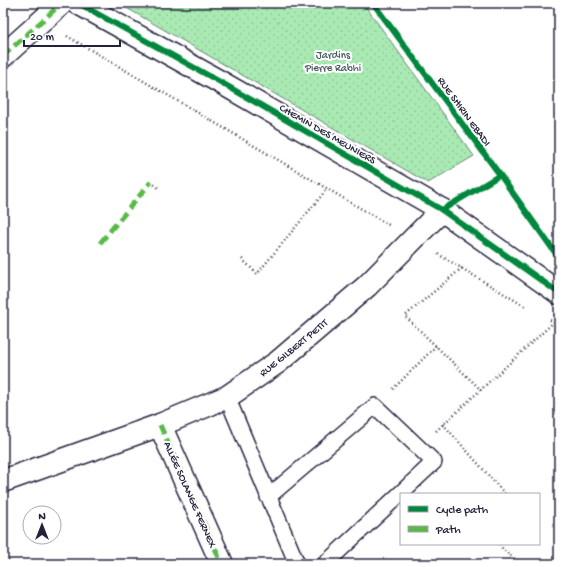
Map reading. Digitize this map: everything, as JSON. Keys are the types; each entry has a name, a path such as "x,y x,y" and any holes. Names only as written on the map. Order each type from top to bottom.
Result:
{"street":[{"path":"3,56 62,3"},
{"name":"CHEMIN DES MEUNIERS","path":"78,3 222,83 442,210 559,293"},
{"name":"RUE GILBERT PETIT","path":"3,481 160,425 227,397 278,362 367,286 442,210"},
{"name":"ALLÉE SOLANGE FERNEX","path":"160,425 222,564"}],"lane":[{"path":"227,397 296,564"},
{"path":"268,497 375,406 434,462 401,493"},
{"path":"325,564 400,494"}],"path":[{"path":"42,21 150,86 533,310"},
{"path":"442,210 500,175 559,258"},
{"path":"151,182 160,189"},
{"path":"242,259 257,274 327,189"},
{"path":"462,268 405,316 481,390"},
{"path":"546,319 559,326"},
{"path":"419,447 553,323"},
{"path":"375,406 436,346"},
{"path":"443,424 503,493"},
{"path":"500,545 503,550 522,564"}],"green space":[{"name":"Jardins Pierre Rabhi","path":"118,3 363,3 474,156 428,183"}],"marked path":[{"path":"3,56 62,3"},
{"path":"100,243 151,182"},
{"path":"160,425 222,564"}],"cycle path":[{"path":"78,3 222,83 442,210 559,293"},
{"name":"RUE SHIRIN EBADI","path":"373,3 500,175 442,210"},
{"path":"500,175 559,258"}]}
